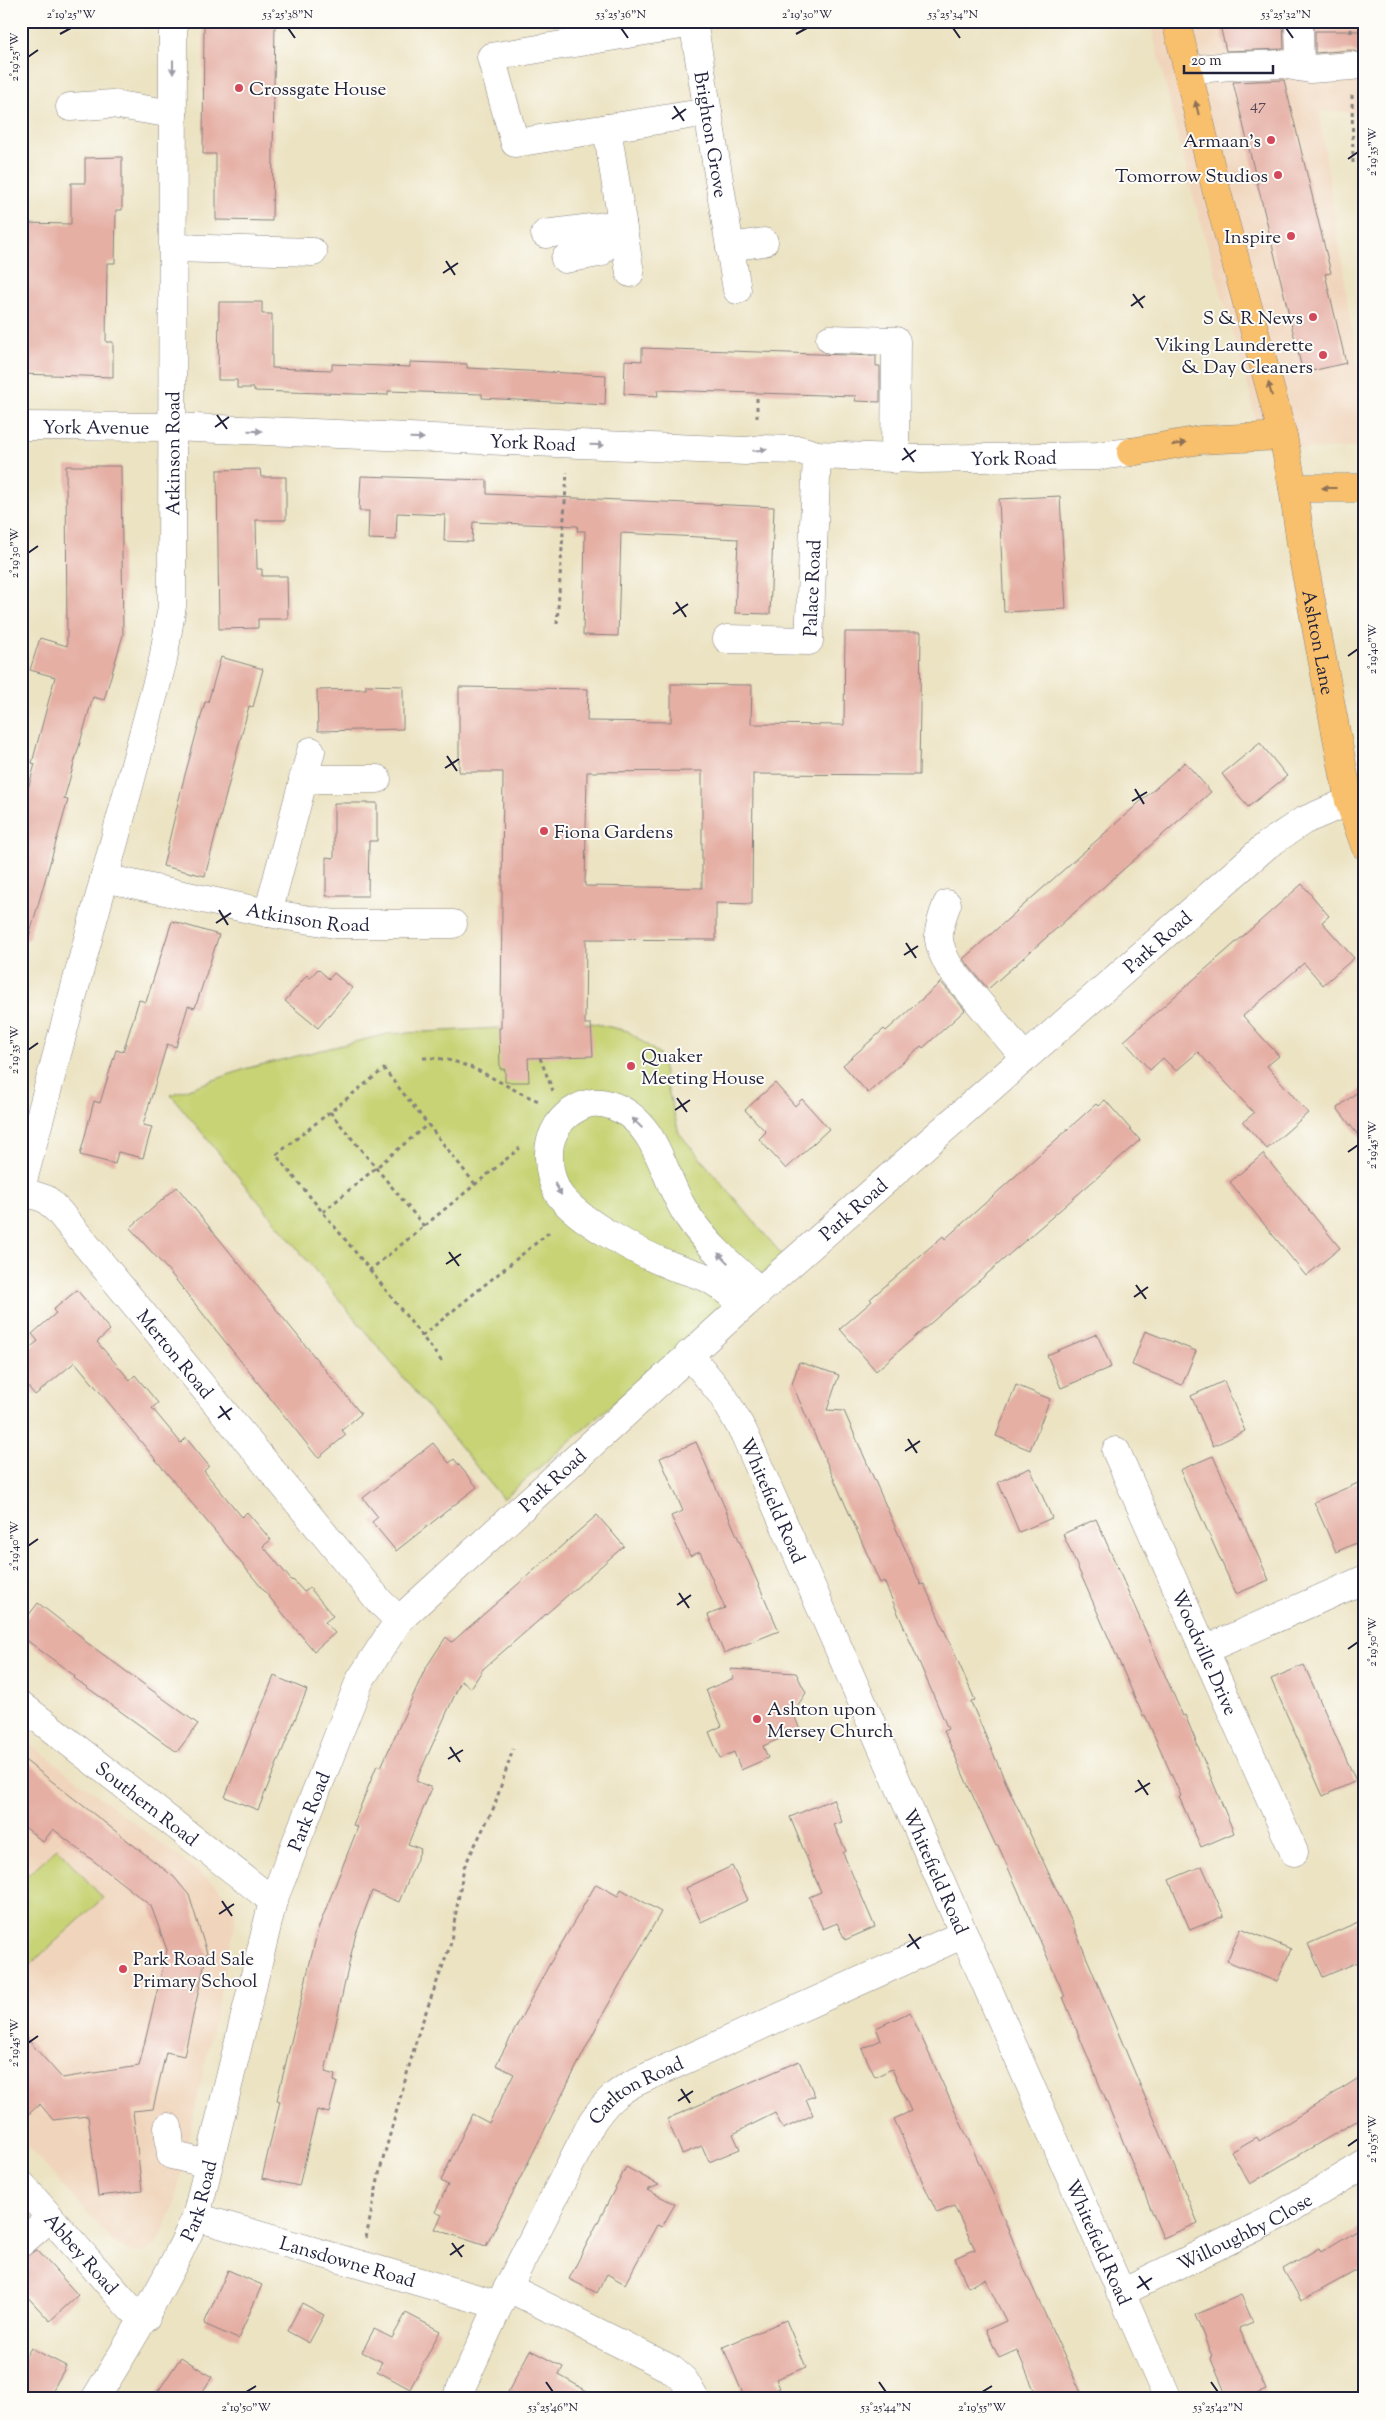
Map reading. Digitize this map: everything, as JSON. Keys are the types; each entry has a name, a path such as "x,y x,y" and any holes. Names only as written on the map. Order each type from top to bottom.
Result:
{"main road":[{"name":"Ashton Lane","path":"1176,21 1232,251 1283,436 1294,488 1303,558 1349,801 1365,846"},
{"path":"1131,452 1200,440 1283,436"},
{"path":"1294,488 1365,488"}],"street":[{"name":"Atkinson Road","path":"21,1190 163,660 172,606 173,21"},
{"path":"1299,21 1300,67"},
{"path":"693,22 491,57 516,143 708,112"},
{"name":"Brighton Grove","path":"693,22 737,290"},
{"path":"1188,70 1282,64 1310,69 1352,66"},
{"path":"70,107 112,104 173,114"},
{"path":"607,128 630,272"},
{"path":"545,234 622,224"},
{"path":"565,259 599,253 622,224"},
{"path":"730,247 764,242"},
{"path":"173,248 313,252"},
{"path":"830,339 896,341 895,458"},
{"name":"York Avenue","path":"21,426 171,428"},
{"name":"York Road","path":"171,428 746,451 760,449 792,450 817,455 895,458 1097,456 1131,452"},
{"name":"Palace Road","path":"727,639 808,641 817,455"},
{"path":"268,913 311,751"},
{"path":"303,779 377,779"},
{"name":"Park Road","path":"95,2399 146,2318 196,2216 273,1901 360,1680 399,1620 752,1297 1268,845 1303,821 1349,801"},
{"name":"Atkinson Road","path":"104,878 268,913 335,924 453,924"},
{"path":"947,904 937,928 942,954 950,968 1025,1058"},
{"path":"600,1101 620,1108 640,1124 653,1143 677,1200 689,1219 728,1263 752,1297 705,1277 670,1265 609,1235 576,1210 559,1194 549,1171 548,1150 554,1130 568,1114 582,1104 600,1101"},
{"name":"Merton Road","path":"21,1190 46,1199 59,1212 374,1594 399,1620"},
{"name":"Whitefield Road","path":"689,1354 724,1396 744,1433 1168,2399"},
{"name":"Woodville Drive","path":"1116,1451 1294,1852"},
{"path":"1204,1650 1365,1579"},
{"name":"Southern Road","path":"21,1704 273,1901"},
{"name":"Carlton Road","path":"456,2399 504,2297 592,2122 605,2102 619,2090 964,1934"},
{"path":"168,2127 171,2155 209,2164"},
{"name":"Willoughby Close","path":"1120,2292 1277,2217 1365,2164"},
{"name":"Abbey Road","path":"21,2184 130,2308 146,2318"},
{"name":"Lansdowne Road","path":"196,2216 361,2263 504,2297 671,2369 684,2380 695,2399"},
{"path":"21,2243 50,2218"}],"path":[{"path":"558,624 569,444"},
{"path":"423,1058 442,1057 469,1066 544,1102"},
{"path":"443,1363 276,1155 384,1069 475,1184"},
{"path":"330,1112 424,1226"},
{"path":"322,1212 427,1125"},
{"path":"370,1270 541,1131 554,1130"},
{"path":"422,1336 576,1210"},
{"path":"361,2263 380,2170 419,2031 450,1946 464,1867 494,1806 513,1749"}],"shaded area":[{"path":"1150,21 1365,21 1365,113 1319,111 1365,415 1365,448 1274,449 1255,418 1251,397 1191,189"},
{"name":"Park Road Sale Primary School","path":"21,1737 218,1887 225,1894 235,1911 235,1925 174,2206 157,2244 146,2252 133,2253 115,2244 21,2139"}],"green space":[{"path":"592,1023 628,1031 659,1054 679,1133 783,1256 503,1499 171,1095 248,1068 387,1034"},
{"path":"57,1848 103,1898 21,1973 21,1881"}],"building":[{"name":"Crossgate House","path":"204,21 275,21 272,221 216,220 216,154 203,154"},
{"path":"1219,21 1283,21 1284,49 1226,51"},
{"path":"1315,31 1365,31 1365,55 1351,50 1315,53"},
{"path":"1284,80 1331,273 1325,274 1346,363 1303,373 1233,82"},
{"path":"122,157 122,210 116,210 115,263 107,263 106,342 113,342 113,377 21,374 21,223 71,224 71,183 85,183 85,158"},
{"path":"219,302 262,302 262,314 272,314 272,368 332,370 332,364 410,367 410,362 467,364 467,368 606,375 605,405 482,398 482,394 388,391 388,395 255,391 253,388 237,388 237,380 218,380"},
{"path":"642,348 876,356 876,366 880,366 880,402 855,401 856,396 657,390 658,396 624,394 625,360 642,361"},
{"path":"66,466 121,466 123,635 104,700 93,697 64,799 68,800 28,940 21,939 21,813 35,764 32,763 55,677 30,670 40,638 67,646"},
{"path":"260,469 261,477 286,477 286,520 256,520 257,569 262,569 262,576 287,576 288,619 258,619 258,628 219,629 217,470"},
{"path":"361,476 487,480 487,494 774,507 770,614 735,613 738,539 621,533 618,636 583,635 585,531 577,531 578,526 473,522 472,542 444,541 445,515 397,513 396,540 368,539 369,511 359,511"},
{"path":"1060,496 1066,609 1004,612 999,499"},
{"name":"Fiona Gardens","path":"845,632 921,632 919,775 753,774 752,904 716,903 716,940 586,939 585,1024 591,1024 593,1056 528,1058 529,1082 505,1082 505,1069 500,1069 499,1028 501,1028 503,772 459,772 459,687 588,689 587,721 671,722 671,684 752,685 751,724 844,725","holes":["702,771 702,888 585,886 587,772"]},
{"path":"221,657 263,669 253,707 249,706 205,876 163,866 205,702 208,702"},
{"path":"366,685 403,686 403,729 318,731 317,690 366,689"},
{"path":"1260,743 1287,776 1248,807 1222,774"},
{"path":"1185,762 1211,792 988,989 963,959"},
{"path":"334,803 377,803 377,841 369,841 368,896 326,896 326,857 334,858"},
{"path":"1302,884 1329,916 1322,922 1354,958 1323,985 1304,963 1243,1016 1279,1056 1267,1066 1308,1113 1267,1149 1243,1122 1254,1113 1198,1052 1176,1071 1163,1058 1150,1070 1124,1041"},
{"path":"172,921 219,935 195,1008 188,1006 176,1047 167,1044 143,1125 152,1127 143,1158 118,1152 115,1164 80,1155 94,1101 100,1103 116,1050 123,1052 139,1000 146,1002"},
{"path":"318,969 329,979 334,973 352,988 318,1028 285,1001 307,975 310,978"},
{"path":"941,982 965,1010 923,1048 921,1046 868,1093 843,1065 884,1029 886,1031"},
{"path":"775,1083 795,1106 802,1099 829,1129 786,1169 759,1139 766,1132 745,1110"},
{"path":"1365,1086 1365,1144 1337,1108"},
{"path":"1105,1100 1140,1140 876,1371 840,1329 872,1301 870,1299 943,1236 945,1239 1096,1104 1098,1106"},
{"path":"1263,1154 1340,1248 1306,1276 1230,1182"},
{"path":"177,1187 361,1414 342,1430 346,1435 318,1458 168,1270 130,1228"},
{"path":"77,1290 110,1330 97,1342 130,1380 135,1375 158,1403 152,1408 181,1443 186,1438 209,1466 204,1471 242,1517 247,1512 271,1540 263,1546 292,1581 304,1592 310,1588 333,1616 325,1622 335,1633 314,1651 75,1362 35,1395 21,1378 21,1355 38,1341 32,1334 56,1313 53,1310"},
{"path":"1145,1331 1196,1351 1182,1385 1132,1365"},
{"path":"1097,1334 1111,1367 1061,1388 1047,1355"},
{"path":"799,1362 839,1375 827,1410 844,1411 921,1585 924,1584 975,1700 971,1702 1006,1783 1070,1918 1198,2223 1163,2238 1063,1997 1065,1997 998,1845 996,1846 944,1731 948,1729 884,1581 880,1583 792,1384"},
{"path":"1224,1381 1245,1431 1213,1446 1191,1396"},
{"path":"1016,1385 1050,1399 1030,1450 996,1436"},
{"path":"696,1442 779,1631 724,1653 708,1615 725,1608 700,1552 690,1556 671,1516 683,1511 660,1458"},
{"path":"433,1443 449,1463 454,1459 477,1487 396,1551 372,1522 378,1517 363,1498"},
{"path":"1213,1456 1269,1580 1236,1594 1180,1470"},
{"path":"1030,1468 1052,1518 1019,1532 998,1482"},
{"path":"1365,1480 1365,1539 1336,1552 1314,1502"},
{"path":"597,1515 624,1546 483,1669 471,1688 461,1681 416,1781 432,1788 408,1844 421,1849 399,1902 372,1891 355,1937 325,2072 335,2075 334,2081 337,2082 329,2113 317,2110 299,2186 262,2178 280,2101 277,2100 318,1929 358,1827 353,1825 377,1765 381,1767 425,1669 446,1637 452,1642"},
{"path":"1096,1519 1183,1716 1185,1715 1234,1833 1201,1847 1179,1797 1181,1796 1145,1715 1143,1716 1063,1534"},
{"path":"38,1603 82,1639 198,1724 177,1752 74,1678 75,1676 21,1636 21,1625"},
{"path":"1304,1665 1356,1781 1323,1796 1271,1679"},
{"name":"Ashton upon Mersey Church","path":"730,1669 796,1673 806,1693 793,1712 800,1730 763,1746 768,1758 741,1770 734,1752 720,1758 709,1732 722,1726 706,1690 734,1678"},
{"path":"274,1676 307,1690 258,1810 225,1797"},
{"path":"21,1757 174,1877 189,1895 207,1953 184,2056 166,2052 153,2109 133,2111 142,2191 98,2196 88,2116 53,2120 40,2104 21,2121 21,2032 62,2078 139,2066 167,1950 151,1906 53,1829 43,1842 21,1824"},
{"path":"833,1799 842,1822 834,1825 846,1851 843,1853 875,1927 845,1940 837,1923 823,1929 809,1897 821,1892 790,1817"},
{"path":"732,1866 748,1900 701,1922 686,1888"},
{"path":"1202,1866 1224,1916 1190,1930 1169,1880"},
{"path":"596,1884 618,1896 621,1889 661,1912 603,2014 486,2246 435,2229 442,2215 435,2212 448,2185 441,2181 472,2114 489,2123 514,2074 496,2065 549,1965"},
{"path":"1358,1922 1365,1938 1365,1959 1323,1977 1308,1944"},
{"path":"1241,1928 1291,1949 1277,1982 1227,1961"},
{"path":"910,2012 1084,2399 1038,2399 1017,2350 999,2358 986,2330 1006,2321 985,2279 968,2287 955,2258 975,2249 954,2206 937,2213 924,2185 894,2119 911,2111 892,2069 875,2077 862,2049 881,2040 876,2028"},
{"path":"799,2061 815,2096 806,2099 813,2115 783,2129 775,2113 733,2134 740,2149 709,2162 702,2146 682,2154 667,2119"},
{"path":"1365,2074 1365,2116 1250,2184 1231,2152 1257,2137 1259,2141"},
{"path":"626,2167 659,2185 647,2190 675,2204 662,2227 657,2225 625,2284 607,2274 597,2293 569,2279"},
{"path":"1365,2225 1365,2266 1301,2301 1283,2269 1319,2248 1321,2252"},
{"path":"37,2250 78,2295 50,2321 21,2290 21,2258"},
{"path":"228,2270 262,2285 238,2339 204,2324"},
{"path":"1241,2295 1253,2322 1239,2328 1266,2390 1245,2399 1228,2399 1195,2315"},
{"path":"302,2303 324,2315 309,2343 287,2331"},
{"path":"406,2313 440,2331 410,2389 377,2371 382,2362 362,2352 374,2329 392,2338"},
{"path":"786,2320 806,2367 776,2379 780,2388 756,2399 745,2399 723,2347"},
{"path":"31,2348 66,2366 48,2399 21,2399 21,2365"},
{"path":"530,2350 563,2367 559,2375 601,2399 522,2399 508,2392"},
{"path":"181,2357 212,2377 198,2399 153,2399"}],"place":[{"name":"Crossgate House","path":"239,88"},
{"name":"Armaan's","path":"1271,140"},
{"name":"Tomorrow Studios","path":"1278,175"},
{"name":"Inspire","path":"1291,236"},
{"name":"S & R News","path":"1313,317"},
{"name":"Viking Launderette & Day Cleaners","path":"1323,355"},
{"name":"Fiona Gardens","path":"544,831"},
{"name":"Quaker Meeting House","path":"631,1066"},
{"name":"Ashton upon Mersey Church","path":"757,1719"},
{"name":"Park Road Sale Primary School","path":"123,1969"}]}
